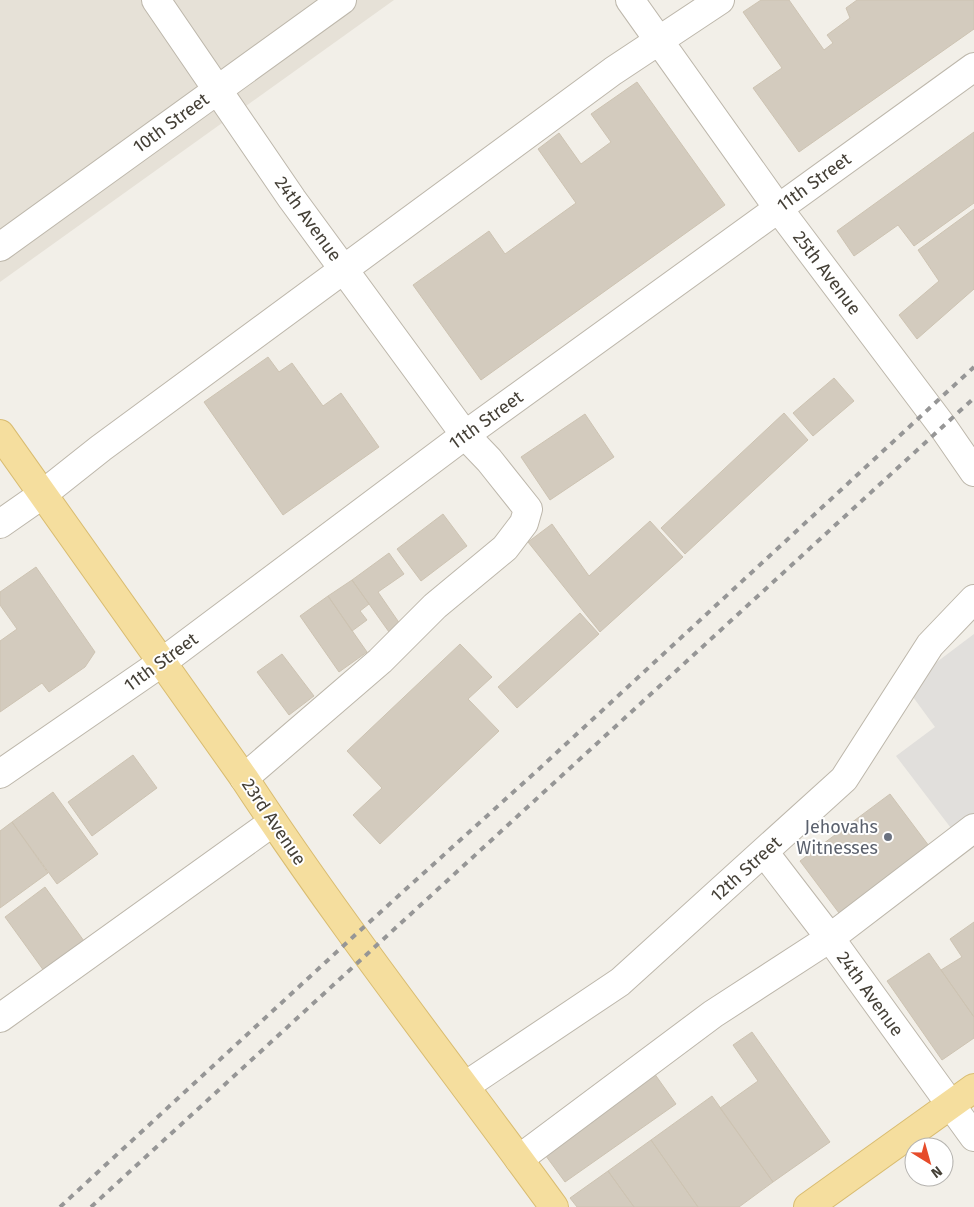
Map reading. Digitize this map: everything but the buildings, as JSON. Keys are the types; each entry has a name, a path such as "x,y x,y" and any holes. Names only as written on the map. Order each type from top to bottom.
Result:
{"main road":[{"name":"23rd Avenue","path":"0,434 367,955 554,1207"},
{"path":"808,1207 974,1088"}],"street":[{"name":"24th Avenue","path":"156,0 292,199 465,435 489,460 528,509 524,523 505,548 436,606 380,661 244,778"},
{"name":"10th Street","path":"0,246 342,0"},
{"name":"25th Avenue","path":"630,0 778,208 943,427 974,472"},
{"path":"0,524 613,71 720,0"},
{"name":"11th Street","path":"0,774 161,663 465,435 974,67"},
{"name":"12th Street","path":"465,1086 620,982 844,779 930,645 974,599"},
{"path":"0,1018 273,822"},
{"path":"519,1159 713,1014 830,938 974,828"},
{"name":"24th Avenue","path":"764,852 830,938 974,1137"}],"shaded area":[{"path":"0,0 394,0 0,282"},
{"path":"974,634 974,823 957,836 896,756 935,727 905,686"}],"railway":[{"path":"60,1207 354,936 540,768 974,367"},
{"path":"91,1207 974,398"}],"place":[{"name":"Jehovahs Witnesses","path":"888,837"}]}
